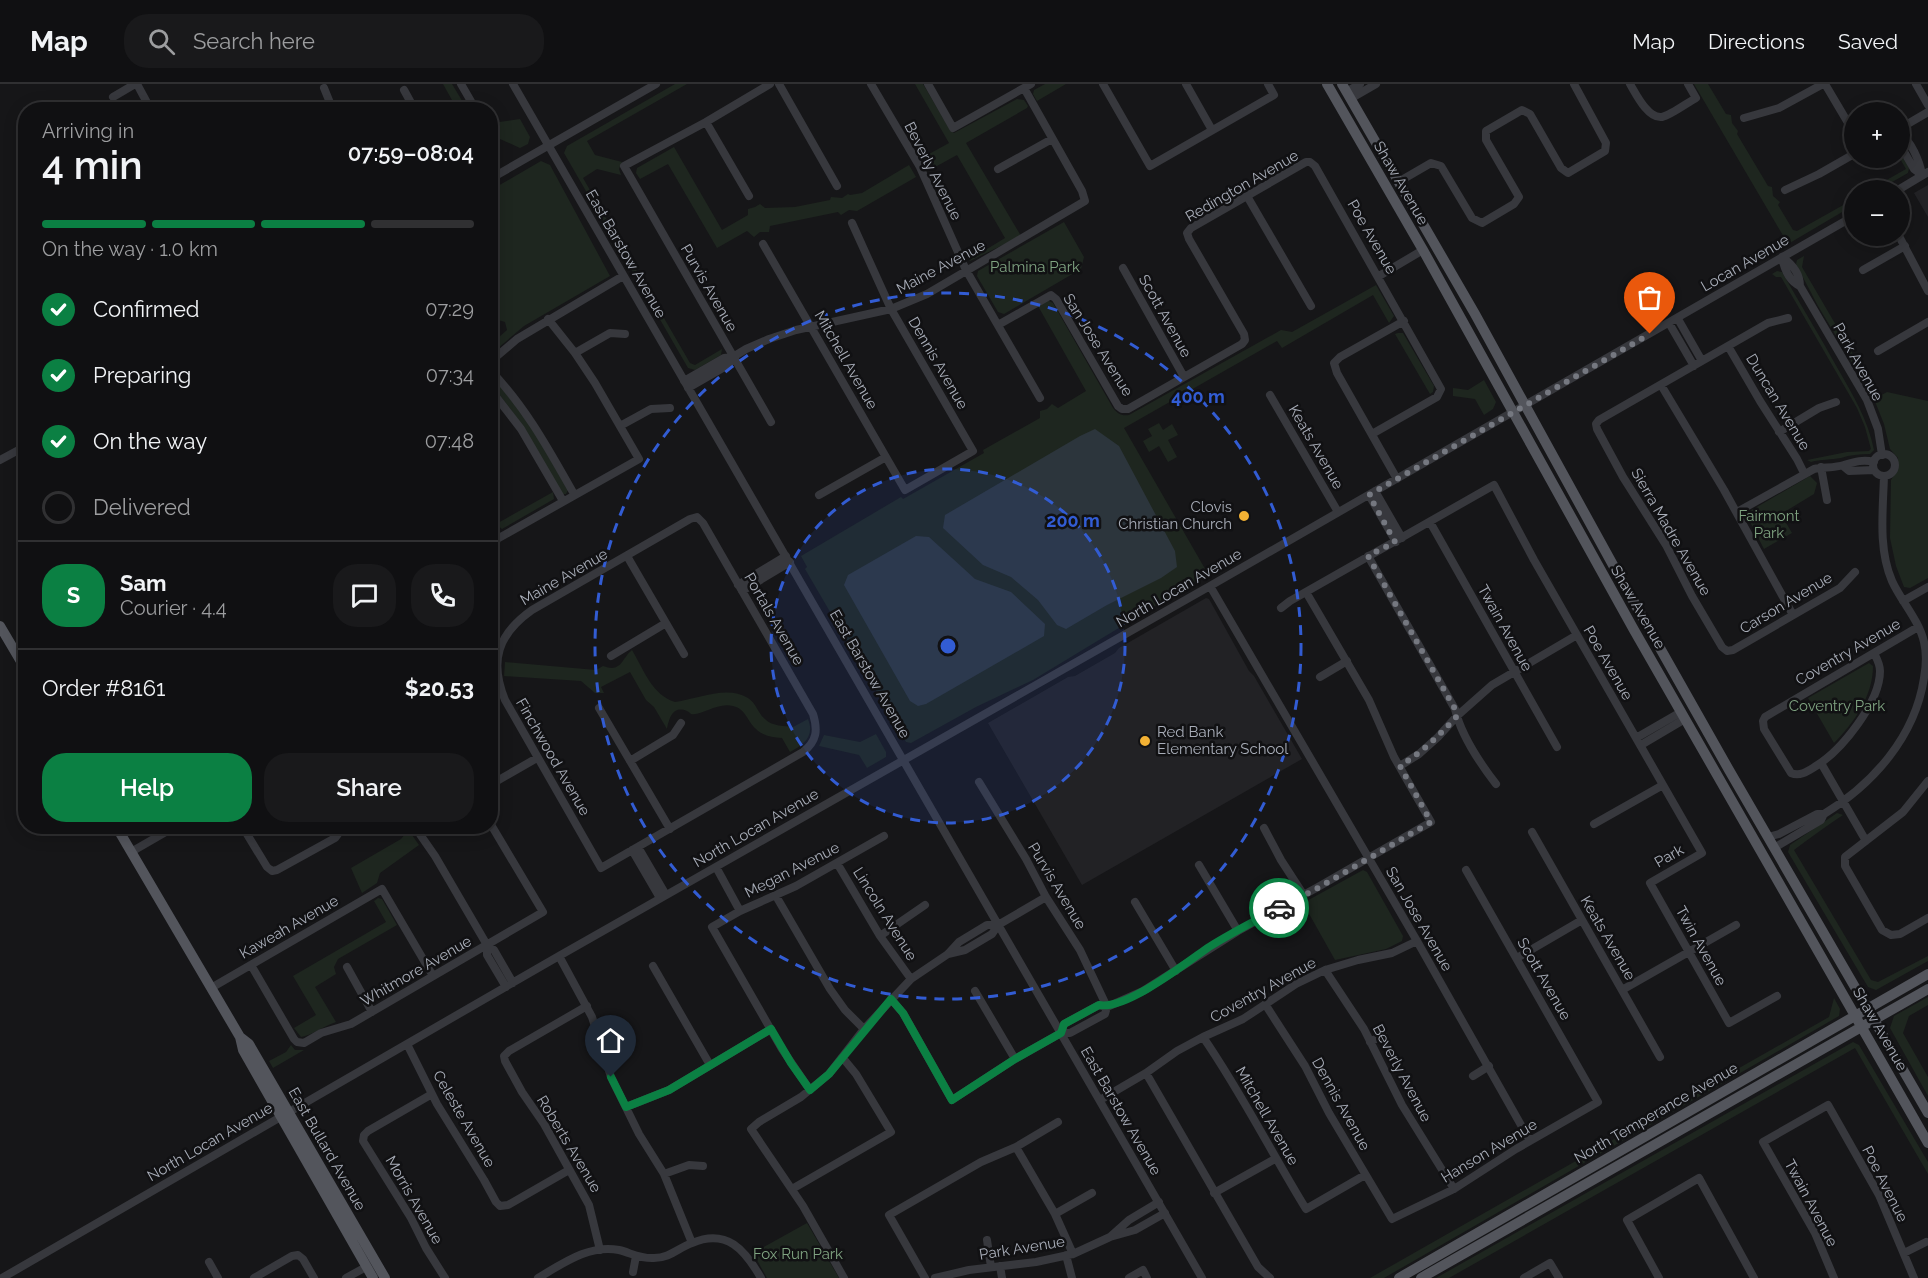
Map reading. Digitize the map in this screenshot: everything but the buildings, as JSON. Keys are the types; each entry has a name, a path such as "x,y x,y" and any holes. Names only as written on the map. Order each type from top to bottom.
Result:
{"main road":[{"name":"Shaw Avenue","path":"1327,84 1423,250 1628,621 1928,1143"},
{"name":"Shaw Avenue","path":"1335,84 1344,98 1346,92"},
{"name":"Shaw Avenue","path":"1346,92 1400,181 1729,770 1928,1113"},
{"path":"1423,250 1432,252 1458,295 1475,314"},
{"path":"0,626 18,656"},
{"path":"1683,716 1687,713 1692,717 1714,755 1729,770"},
{"path":"1726,790 1741,803 1766,844 1774,848"},
{"name":"East Bullard Avenue","path":"121,834 240,1037 243,1050 385,1278"},
{"name":"North Temperance Avenue","path":"1399,1278 1928,974"},
{"name":"North Temperance Avenue","path":"1421,1278 1928,989"},
{"name":"East Bullard Avenue","path":"284,1114 373,1278"}],"street":[{"path":"113,97 136,84 146,102"},
{"path":"462,84 472,102"},
{"name":"East Barstow Avenue","path":"513,84 1202,1278"},
{"path":"498,174 656,84"},
{"path":"749,196 706,122 770,84"},
{"path":"779,84 837,186"},
{"name":"Beverly Avenue","path":"871,84 920,167 966,270 1040,398"},
{"path":"928,84 953,128 1027,86 1052,139 998,169"},
{"path":"1103,84 1150,166 1274,95 1268,84"},
{"path":"1186,84 1212,130"},
{"path":"1346,92 1360,84"},
{"path":"1346,92 1376,84"},
{"path":"1400,181 1431,163 1441,166 1472,218 1482,223 1514,204 1519,197 1486,140 1486,131 1522,110 1530,114 1561,168 1568,173 1605,151 1606,143 1574,84"},
{"path":"1630,84 1642,105 1655,116 1663,117 1696,98 1688,84"},
{"path":"1744,118 1779,108 1824,84 1844,117"},
{"path":"1916,84 1928,105"},
{"path":"324,88 330,102"},
{"path":"404,90 411,102"},
{"path":"1910,124 1928,112"},
{"name":"Purvis Avenue","path":"706,122 624,166 771,422"},
{"name":"Maine Avenue","path":"686,385 728,365 733,357 769,339 811,326 891,309 927,294 1085,201 1082,191 1052,139"},
{"path":"1910,146 1925,174"},
{"path":"1785,190 1844,160"},
{"name":"Redington Avenue","path":"1184,377 1242,344 1245,340 1244,334 1187,233 1191,228 1306,162 1310,162"},
{"name":"Poe Avenue","path":"1310,162 1315,166 1379,276 1439,383 1441,391 1437,397 1372,434"},
{"path":"1910,162 1914,169 1925,174"},
{"path":"1910,183 1925,174"},
{"path":"1247,196 1311,306"},
{"name":"Locan Avenue","path":"1525,405 1844,222"},
{"name":"Dennis Avenue","path":"852,223 891,309 973,451 905,490"},
{"name":"Mitchell Avenue","path":"763,244 905,490"},
{"path":"1863,270 1905,246 1928,291"},
{"path":"1379,276 1423,250"},
{"name":"Park Avenue","path":"1782,257 1790,263 1800,279 1800,286 1866,400 1878,429 1882,454"},
{"name":"Scott Avenue","path":"1123,268 1184,377"},
{"path":"498,355 548,319 623,276"},
{"name":"San Jose Avenue","path":"998,325 1051,295 1056,299 1118,406 1122,409 1128,409 1184,377"},
{"path":"1788,318 1768,323 1661,385 1737,512 1793,615"},
{"path":"498,539 639,459 595,383 548,319"},
{"path":"1678,319 1702,361"},
{"path":"1397,479 1337,373 1334,363 1340,357 1404,321"},
{"path":"1878,351 1928,322"},
{"path":"1669,323 1694,366"},
{"path":"575,353 610,333 625,334"},
{"name":"Duncan Avenue","path":"1728,346 1804,473"},
{"path":"498,379 532,420 574,494"},
{"name":"Sierra Madre Avenue","path":"1661,385 1599,420 1596,424 1597,429 1692,596 1722,647 1727,651"},
{"name":"Keats Avenue","path":"1270,395 1338,512"},
{"path":"498,399 521,429 563,501"},
{"path":"1779,432 1819,408 1836,402"},
{"name":"North Locan Avenue","path":"2,1278 558,956 1525,405"},
{"path":"620,426 651,409 670,408"},
{"path":"0,460 18,450"},
{"path":"1882,454 1892,458 1895,465 1891,474 1884,476 1878,475 1874,466 1876,458 1882,454"},
{"path":"819,495 886,457"},
{"path":"1737,512 1804,473 1821,467 1843,466 1850,462 1874,466"},
{"path":"1821,467 1827,500"},
{"path":"1774,848 1821,820 1824,814 1861,787 1882,766 1911,722 1923,688 1924,641 1891,579 1883,549 1884,476"},
{"name":"Poe Avenue","path":"1430,522 1494,485 1702,853"},
{"path":"1372,493 1399,540"},
{"name":"Maine Avenue","path":"498,652 508,631 532,610 690,519 697,518"},
{"name":"Portals Avenue","path":"670,829 803,752 811,746 815,739 817,726 813,714 703,523 697,518"},
{"path":"1281,608 1430,522"},
{"name":"Twain Avenue","path":"1430,522 1557,747"},
{"path":"627,556 684,654"},
{"path":"1368,556 1455,709 1459,724 1486,771 1496,783"},
{"path":"740,588 788,559"},
{"name":"Carson Avenue","path":"1727,651 1733,650 1840,588 1855,572"},
{"name":"San Jose Avenue","path":"1210,586 1489,1066 1530,1141"},
{"path":"1903,601 1928,587"},
{"path":"891,999 903,1013 952,1100 1015,1059 1061,1033 1070,1033 1105,1014 1107,1007 1143,991 1210,947 1431,822 1347,661 1306,592"},
{"path":"611,656 666,623"},
{"name":"Coventry Avenue","path":"1821,763 1802,774 1794,775 1788,770 1764,729 1763,721 1768,714 1918,627"},
{"path":"1400,766 1438,738 1457,716 1492,685 1577,635"},
{"path":"1866,841 1821,763 1851,733 1868,706 1880,675 1879,662 1874,653"},
{"path":"1320,677 1347,661"},
{"name":"Finchwood Avenue","path":"498,679 505,700 601,868 635,849"},
{"path":"599,708 670,829 635,849 663,897"},
{"path":"1638,741 1683,716"},
{"path":"630,761 673,735 681,723"},
{"path":"498,780 537,758"},
{"name":"Purvis Avenue","path":"979,782 1026,859 1046,897 1080,950 1107,1007"},
{"path":"1594,824 1663,785"},
{"path":"1927,786 1903,812 1851,851 1845,857 1845,866 1882,930 1891,935 1900,934 1928,918"},
{"path":"1768,837 1779,834 1817,814 1824,814"},
{"path":"1264,828 1303,894"},
{"name":"Keats Avenue","path":"1532,832 1660,1058"},
{"path":"131,852 162,834"},
{"path":"247,834 267,867 272,871 316,849 335,838 336,834"},
{"path":"422,834 487,945 494,950 509,985"},
{"name":"Whitmore Avenue","path":"251,964 294,1039 300,1043 351,1024 543,912 497,834"},
{"name":"Megan Avenue","path":"771,1029 712,927 740,911 776,896 884,836"},
{"name":"Park","path":"1650,883 1702,853"},
{"name":"Lincoln Avenue","path":"837,862 880,936 911,979"},
{"path":"1199,865 1238,931"},
{"path":"716,867 740,911"},
{"name":"Scott Avenue","path":"1466,870 1598,1102"},
{"name":"Twin Avenue","path":"1650,883 1729,1023 1777,996"},
{"name":"Kaweah Avenue","path":"211,988 382,889 433,976"},
{"path":"776,896 830,989 845,1010 864,1029"},
{"path":"844,1278 792,1189 751,1129 810,1090 829,1074 864,1029 911,979 948,954 959,942 987,925 998,925 1046,897"},
{"path":"1135,902 1176,971"},
{"path":"880,936 925,905"},
{"path":"1517,958 1582,920"},
{"path":"1622,990 1736,925"},
{"name":"Coventry Avenue","path":"1100,1100 1203,1037 1243,1019 1296,984 1325,970 1392,953 1416,941"},
{"path":"558,956 587,1006 595,1024 611,1077 639,1134 664,1174 692,1243"},
{"path":"653,966 710,1065"},
{"path":"347,967 372,1012"},
{"name":"Beverly Avenue","path":"1325,970 1370,1042 1402,1105 1454,1189"},
{"path":"975,991 1015,1059"},
{"name":"Dennis Avenue","path":"1265,1004 1300,1057 1329,1113 1392,1219"},
{"name":"Roberts Avenue","path":"587,1006 504,1056 522,1092 544,1124 589,1205 600,1250"},
{"path":"626,1107 669,1090 771,1029 810,1090"},
{"path":"1370,1042 1383,1035"},
{"name":"Mitchell Avenue","path":"1203,1037 1242,1098 1275,1159 1306,1209 1365,1175"},
{"name":"Celeste Avenue","path":"407,1044 456,1137 500,1206 508,1205 568,1170"},
{"path":"792,1189 891,1132 856,1074 842,1058"},
{"path":"1473,1076 1489,1066"},
{"path":"1146,1073 1258,1267 1270,1278"},
{"name":"Morris Avenue","path":"432,1094 364,1135 363,1141 445,1278"},
{"name":"Hanson Avenue","path":"1392,1219 1454,1189 1598,1102"},
{"name":"Poe Avenue","path":"1763,1142 1827,1105 1879,1195 1914,1278"},
{"path":"925,1278 889,1215 981,1162 1016,1147 1058,1122"},
{"name":"Twain Avenue","path":"1763,1142 1815,1233 1834,1278"},
{"path":"1016,1147 1056,1214 1069,1254 1072,1278"},
{"path":"1214,1193 1275,1159"},
{"path":"664,1174 689,1165 703,1166"},
{"path":"1659,1278 1627,1220 1699,1178 1754,1278"},
{"path":"1056,1214 1092,1193"},
{"name":"Park Avenue","path":"1110,1237 1129,1220 1159,1202"},
{"name":"Park Avenue","path":"935,1278 969,1270 1036,1262 1069,1254 1110,1237 1135,1230 1165,1213"},
{"path":"538,1278 573,1257 600,1250 620,1250 636,1256 662,1258 692,1243 716,1239 735,1244 744,1252 761,1278"},
{"path":"987,1240 995,1267 1002,1278"},
{"path":"1904,1253 1926,1242"},
{"path":"254,1278 292,1256 298,1255 303,1259 314,1278"},
{"path":"633,1272 636,1256"},
{"path":"209,1262 218,1278"},
{"path":"1524,1278 1550,1263 1559,1278"},
{"path":"346,1278 366,1267"},
{"path":"1129,1278 1143,1270 1147,1278"}],"shaded area":[{"path":"1928,185 1928,217 1914,193"},
{"path":"1095,429 1119,446 1175,551 1177,567 1161,578 1066,629 1057,625 1038,600 1011,577 983,565 943,528 945,515"},
{"path":"916,536 929,537 975,579 1011,592 1045,624 1044,636 926,704 918,706 910,701 844,585 848,575"},
{"name":"Red Bank Elementary School","path":"1206,598 1209,599 1302,759 1082,885 988,723 1068,677 1075,676"}],"green space":[{"path":"443,84 452,84 463,102 453,102"},
{"path":"675,84 687,84 587,141 595,155 622,162 619,169 621,175 597,169 583,178 690,363 695,365 722,349 721,355 695,370 688,368 564,153 567,146"},
{"name":"Palmina Park","path":"915,84 923,84 954,133 1017,99 1024,100 1028,106 966,143 1021,236 970,261 1005,238 957,155 926,172 920,159 949,143"},
{"path":"1045,84 1066,84 1037,101 1033,94 1034,90"},
{"path":"1694,84 1708,84 1726,114 1731,115 1732,123 1738,131 1737,134 1768,186 1772,187 1773,196 1780,202 1778,205 1793,230 1797,231 1844,205 1844,211 1788,244"},
{"path":"520,119 530,137 528,144 520,148 498,138 498,122"},
{"path":"674,147 722,230 748,215 748,209 760,204 765,208 795,207 830,200 831,197 842,198 848,194 862,193 909,165 916,177 857,211 849,210 841,215 838,212 770,226 769,232 760,232 754,237 747,231 717,248 668,164 640,179 636,173 637,168"},
{"path":"541,161 550,165 610,276 524,326 498,348 498,338 507,330 505,322 498,320 498,186"},
{"path":"1909,168 1908,173 1896,180 1887,180"},
{"name":"Palmina Park","path":"1064,222 1084,257 1081,269 1004,314 998,312 977,276 978,271"},
{"path":"1804,256 1802,267 1878,397 1887,392 1928,401 1928,578 1910,588 1904,587 1896,566 1890,538 1891,480 1898,469 1898,458 1890,449 1884,424 1874,399 1818,306 1796,264 1797,260"},
{"path":"1777,271 1782,272 1854,398 1871,439 1874,450 1870,454 1811,462 1807,460 1871,449 1857,408 1781,277 1772,274"},
{"path":"1376,285 1394,316 1389,323 1373,295 1282,348 1277,341 1124,428 1208,574 1033,680 976,707 911,743 906,742 805,569 807,567 801,556 901,497 903,499 984,453 983,450 1040,418 1040,411 1052,404 1058,408 1086,391 1038,306 1047,300 1053,303 1113,408 1120,414 1129,415 1281,330 1292,332"},
{"path":"1403,333 1434,386 1430,394 1395,334"},
{"path":"1484,380 1496,402 1493,409 1484,415 1475,399 1453,396 1453,388 1468,390"},
{"path":"498,382 526,418 568,490 566,494 562,494 538,451 498,393"},
{"path":"1159,423 1163,430 1172,424 1178,435 1168,440 1177,457 1168,462 1159,446 1149,452 1143,441 1152,436 1148,429"},
{"name":"Fairmont Park","path":"1810,476 1817,483 1814,494 1781,514 1792,533 1764,549 1748,518 1750,511"},
{"path":"553,492 554,499 502,529 498,523"},
{"path":"632,650 654,688 667,699 675,702 712,694 740,694 751,700 763,718 769,722 793,727 808,719 809,735 804,743 790,752 782,738 762,733 753,726 741,710 727,705 695,714 682,710 675,711 667,729 654,707 646,700 630,672 601,687 604,693 595,693 581,681 504,676 505,662 596,670 603,666 614,668"},
{"name":"Coventry Park","path":"1869,663 1873,666 1866,698 1849,727 1834,743 1808,698"},
{"path":"876,734 886,752 886,757 867,768 859,755 819,746 824,735 860,742"},
{"path":"1837,813 1843,815 1794,850 1871,980 1878,982 1928,956 1928,961 1876,990 1868,987 1788,852 1790,845"},
{"path":"405,834 412,835 419,845 380,873 377,883 362,893 351,868 401,839"},
{"path":"1363,870 1367,872 1403,936 1402,941 1386,949 1335,960 1303,903"},
{"path":"378,898 382,899 397,925 338,959 334,967 336,974 315,987 336,1022 301,1037 294,1028 316,1015 293,976 386,922 374,901"},
{"path":"1928,997 1928,1005 1909,1016 1903,1033 1928,1077 1928,1096 1890,1028 1894,1016"},
{"path":"1834,998 1840,1009 1839,1016 1384,1278 1370,1278 1829,1017"},
{"path":"1853,1042 1859,1045 1928,1162 1928,1174 1855,1048 1449,1278 1436,1278"},
{"path":"291,1045 295,1050 304,1050 273,1068 269,1061 286,1052"},
{"name":"Fox Run Park","path":"807,1223 839,1278 767,1278 753,1253"}],"way so far":[{"path":"1279,908 1431,822 1400,766 1438,738 1457,716 1368,556 1395,542 1369,495 1650,334"}],"place":[{"name":"Clovis Christian Church","path":"1244,516"},
{"name":"Red Bank Elementary School","path":"1145,741"}],"route":[{"path":"611,1077 626,1107 669,1090 771,1029 810,1090 829,1074 891,999 903,1013 952,1100 1015,1059 1061,1033 1064,1024 1099,1005 1107,1007 1143,991 1210,947 1279,908"}]}
